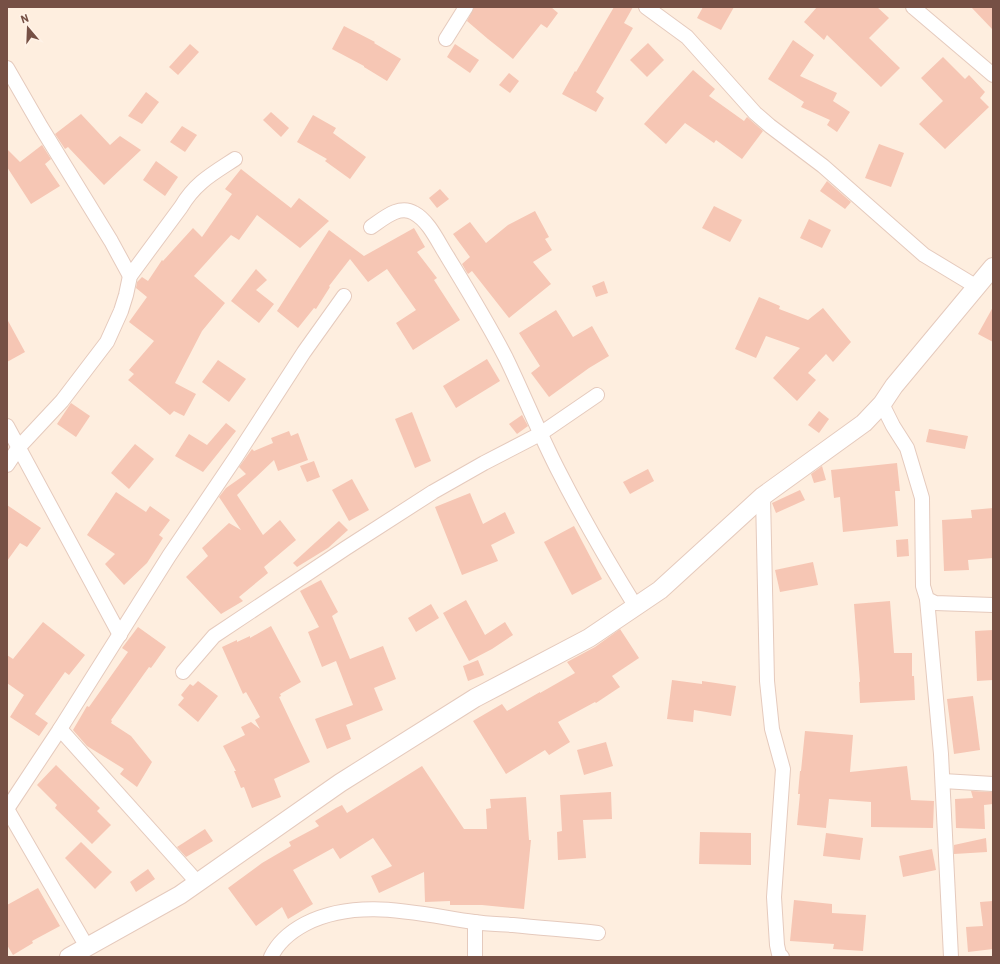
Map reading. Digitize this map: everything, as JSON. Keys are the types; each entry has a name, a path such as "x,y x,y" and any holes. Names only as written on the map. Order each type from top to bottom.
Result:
{"street":[{"path":"446,39 466,7"},
{"path":"646,7 687,37 770,126 823,166 924,255 977,287"},
{"path":"913,7 993,75"},
{"path":"7,68 41,127 111,241 130,276"},
{"path":"7,465 19,446 62,401 107,342 121,311 130,276 194,188 234,159"},
{"path":"371,227 390,214 400,210 413,212 425,222 462,281 506,358 540,434 602,551 636,607"},
{"path":"69,957 198,883 340,783 455,710 589,638 660,590 763,496 864,423 882,404 894,386 993,267"},
{"path":"87,947 7,809 60,729 169,556 236,458 304,352 344,296"},
{"path":"183,672 214,636 339,552 433,492 540,434 597,396"},
{"path":"882,404 893,426 907,448 922,498 922,586 927,598 943,781 951,957"},
{"path":"7,426 120,634"},
{"path":"763,496 767,681 772,729 783,769 774,897 777,945 779,954 782,957"},
{"path":"927,598 935,603 993,604"},
{"path":"60,729 198,883"},
{"path":"943,781 993,784"},
{"path":"271,957 283,938 294,929 324,915 345,911 389,910 475,922 598,933"},
{"path":"475,922 475,957"}],"building":[{"path":"474,7 551,7 558,13 547,28 541,24 513,59 467,21"},
{"path":"614,7 633,7 624,23 633,28 596,92 604,98 596,112 562,94"},
{"path":"703,7 734,7 721,30 697,18"},
{"path":"817,7 877,7 889,18 869,38 900,68 881,87 827,35 824,40 804,22"},
{"path":"971,7 993,7 993,30"},
{"path":"344,26 375,42 374,43 401,59 387,81 364,66 332,49"},
{"path":"793,40 814,55 800,76 837,93 833,101 850,112 837,132 827,125 830,120 801,107 804,102 768,79"},
{"path":"648,43 664,60 647,77 630,60"},
{"path":"190,44 199,52 178,75 169,67"},
{"path":"455,44 479,60 470,73 447,57"},
{"path":"943,57 965,79 969,75 985,92 980,98 989,107 945,149 919,124 943,101 921,78"},
{"path":"693,70 715,89 709,96 744,121 747,117 763,131 742,159 716,140 714,143 685,123 666,144 644,124"},
{"path":"509,73 519,81 510,93 499,85"},
{"path":"146,92 159,102 142,124 128,116"},
{"path":"271,112 289,128 281,137 263,120"},
{"path":"81,114 110,145 120,136 141,150 104,185 68,147 65,149 55,134"},
{"path":"313,115 336,128 333,133 366,157 350,179 325,161 327,159 297,142"},
{"path":"182,126 197,135 185,152 170,142"},
{"path":"879,144 904,153 891,187 865,178"},
{"path":"42,145 51,159 45,164 60,186 31,204 7,167 7,149 20,162"},
{"path":"156,161 178,177 165,196 143,180"},
{"path":"241,169 291,208 299,198 329,221 300,248 257,215 239,240 231,235 194,276 225,303 202,331 175,383 196,394 184,416 174,411 170,415 128,380 134,374 129,370 154,341 129,322 147,297 136,288 137,282 142,277 148,281 162,260 163,261 193,228 202,237 232,194 225,189"},
{"path":"827,181 851,202 845,209 820,191"},
{"path":"440,189 449,199 437,208 429,198"},
{"path":"714,206 742,220 730,242 702,228"},
{"path":"535,211 549,237 545,239 552,250 533,262 551,284 509,318 472,271 468,274 466,271 462,264 470,257 453,234 470,222 486,243 508,225"},
{"path":"809,219 831,230 822,248 800,238"},
{"path":"414,228 425,247 417,252 437,278 434,280 460,320 413,350 396,323 416,310 387,269 368,282 350,259 329,286 330,287 316,309 314,308 298,328 277,311 329,230 364,256"},
{"path":"256,269 267,280 256,290 274,304 259,323 231,301"},
{"path":"604,281 608,293 596,297 592,286"},
{"path":"759,297 780,306 779,309 808,320 823,308 851,342 833,362 826,354 808,373 816,380 797,401 773,378 800,348 766,336 756,358 735,349"},
{"path":"993,307 993,342 978,334"},
{"path":"556,310 573,337 592,326 609,356 589,368 549,397 531,373 540,366 519,333"},
{"path":"7,319 25,352 7,362"},
{"path":"487,359 500,381 456,408 443,386"},
{"path":"218,360 246,379 229,402 202,382"},
{"path":"71,403 90,416 76,437 57,424"},
{"path":"819,411 829,419 819,433 808,425"},
{"path":"412,412 431,461 415,468 395,419"},
{"path":"522,415 528,426 517,434 509,424"},
{"path":"226,423 236,431 203,472 175,456 189,434 207,445"},
{"path":"929,429 968,436 965,449 926,442"},
{"path":"289,431 291,436 298,433 308,460 278,471 274,460 237,495 263,535 280,520 296,540 264,567 268,573 239,597 243,601 221,614 186,577 208,556 202,548 229,523 241,530 219,497 226,488 246,474 239,467 252,449 254,451 273,443 271,438"},
{"path":"135,444 154,459 129,489 111,473"},
{"path":"314,461 320,477 307,482 300,466"},
{"path":"897,463 900,491 895,491 898,526 843,532 840,497 834,498 831,470"},
{"path":"822,466 826,480 814,483 811,474"},
{"path":"648,469 654,481 630,494 623,482"},
{"path":"352,479 369,510 349,521 332,490"},
{"path":"800,490 805,500 776,513 772,503"},
{"path":"116,492 146,512 150,506 170,520 159,535 163,538 147,563 124,585 105,564 115,554 87,535"},
{"path":"470,493 483,524 505,512 515,533 491,545 498,561 462,575 435,507"},
{"path":"7,505 41,528 27,547 20,543 7,561"},
{"path":"993,508 993,558 968,560 969,570 944,571 942,520 972,518 971,510"},
{"path":"339,521 348,530 328,548 297,567 293,563"},
{"path":"574,526 602,579 572,595 544,542"},
{"path":"908,539 909,556 897,557 896,540"},
{"path":"813,562 818,585 780,592 775,570"},
{"path":"321,580 338,612 332,616 350,659 383,646 396,679 374,688 383,710 346,725 351,739 327,749 315,719 353,705 336,661 322,667 308,632 319,627 300,591"},
{"path":"466,600 485,635 505,622 513,635 492,649 469,661 443,613"},
{"path":"890,601 894,653 912,653 912,676 914,676 915,700 860,703 860,682 854,604"},
{"path":"431,604 439,618 416,632 408,618"},
{"path":"43,622 85,655 69,675 65,672 35,714 48,723 39,736 10,717 24,695 7,683 7,655 13,659"},
{"path":"271,626 301,682 280,694 281,696 279,697 310,762 274,779 281,797 252,808 244,787 241,788 234,771 236,771 223,746 245,735 241,727 251,722 260,729 255,720 260,717 246,692 243,694 222,647 237,640 237,642 250,636 250,638"},
{"path":"138,627 166,647 151,668 149,667 111,720 111,723 131,736 152,762 137,787 120,774 124,769 87,746 73,730 87,706 89,707 128,652 122,648"},
{"path":"620,629 639,658 612,676 620,687 596,703 595,702 558,722 570,742 549,755 545,750 506,774 473,721 502,704 507,711 575,673 567,662 595,647"},
{"path":"993,630 993,680 977,681 975,631"},
{"path":"478,660 484,675 468,681 463,666"},
{"path":"672,680 702,684 702,681 736,686 731,716 694,710 693,722 667,719"},
{"path":"198,681 218,696 198,722 178,705 184,698 181,695 190,684 193,686"},
{"path":"973,696 980,750 954,754 947,699"},
{"path":"805,731 853,735 850,772 907,766 911,800 934,801 933,828 871,827 871,802 829,799 826,828 797,825 800,794 798,794"},
{"path":"606,742 613,766 584,775 577,750"},
{"path":"56,765 100,808 97,811 111,825 92,844 55,808 57,805 37,785"},
{"path":"422,766 464,829 487,829 486,809 491,808 490,799 526,797 529,840 531,840 524,909 482,905 450,905 450,901 425,902 424,872 379,893 371,876 392,866 373,838 340,859 333,848 293,870 313,904 288,919 282,907 256,926 228,888 262,863 291,846 289,842 319,826 315,821 342,805 347,813"},
{"path":"971,791 993,792 993,804 984,805 985,829 956,828 955,799 973,798"},
{"path":"611,792 612,819 583,820 586,858 558,860 557,832 562,831 560,795"},
{"path":"205,829 213,841 186,857 177,847"},
{"path":"700,832 751,833 751,865 699,864"},
{"path":"826,833 863,838 860,860 823,856"},
{"path":"986,838 987,852 954,854 954,845"},
{"path":"81,842 112,872 95,889 65,858"},
{"path":"932,849 936,870 903,877 899,856"},
{"path":"148,869 155,879 136,892 130,882"},
{"path":"38,888 60,926 32,941 33,943 13,955 7,945 7,905"},
{"path":"794,900 832,904 832,913 866,915 863,951 833,949 834,944 790,941"},
{"path":"993,901 993,949 968,952 966,927 983,926 980,902"}]}
